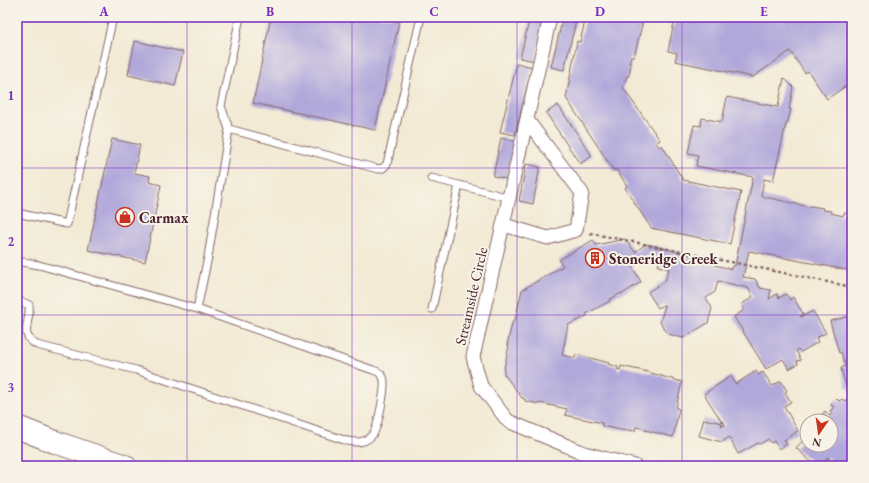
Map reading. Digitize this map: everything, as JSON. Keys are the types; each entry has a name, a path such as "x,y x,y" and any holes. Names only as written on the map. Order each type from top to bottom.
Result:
{"highway":[{"path":"17,427 55,442 125,466"}],"street":[{"name":"Streamside Circle","path":"550,17 473,357 481,386 508,421 584,453 635,466"},
{"path":"504,225 548,238 576,230 582,193 527,120"}],"lane":[{"path":"17,212 67,224 112,17"},
{"path":"196,309 208,257 229,130 220,106 240,17"},
{"path":"229,130 378,169 383,168 387,164 421,17"},
{"path":"431,178 510,198"},
{"path":"432,309 459,185"},
{"path":"17,261 39,265 196,309 381,373 384,378 384,386 374,434 367,440 357,443 347,441 136,370 37,345 31,342 26,332 29,305 17,301"}],"path":[{"path":"576,230 852,287"}],"building":[{"path":"271,17 400,17 375,130 253,103"},
{"path":"530,17 545,17 535,61 520,58"},
{"path":"563,17 577,17 564,70 551,67"},
{"name":"Stoneridge Creek","path":"586,17 644,17 634,57 631,56 629,63 631,64 629,76 627,76 623,88 660,140 656,143 659,147 662,145 683,180 741,192 730,244 651,228 625,188 627,186 617,170 614,171 566,98 577,41 580,42"},
{"path":"852,17 852,87 850,83 827,99 808,71 805,73 790,51 753,77 675,61 677,53 668,51 675,18"},
{"path":"135,41 183,52 175,86 128,75"},
{"path":"517,63 532,67 515,135 500,132"},
{"name":"Stoneridge Creek","path":"784,78 793,87 789,109 791,109 786,124 773,181 764,179 761,196 810,207 823,208 822,210 831,211 831,213 843,216 844,213 852,214 852,271 749,251 743,277 755,279 760,288 771,290 769,299 777,294 779,298 786,294 790,300 793,297 803,314 800,316 801,317 813,311 826,333 816,338 818,342 801,352 798,349 796,351 801,360 797,361 798,364 789,369 783,359 766,369 734,317 744,310 742,304 753,297 748,288 718,281 715,292 706,298 712,308 708,323 683,338 668,334 660,322 665,306 663,305 658,308 648,292 665,281 669,269 658,266 660,259 648,257 635,264 630,256 627,257 641,282 586,314 587,316 568,325 562,355 575,358 576,354 609,363 608,364 618,367 617,369 620,370 621,366 682,382 676,408 679,409 673,437 636,427 635,431 626,431 602,426 602,423 565,415 567,409 525,401 525,399 522,398 504,374 509,345 507,345 513,320 515,320 522,290 563,266 559,260 593,240 596,245 625,239 635,252 646,244 716,261 715,265 731,269 732,266 735,266 753,177 696,166 698,155 688,153 694,125 701,126 702,118 722,122 727,97 778,107"},
{"path":"558,105 592,156 580,164 546,113"},
{"path":"501,138 515,141 507,179 493,176"},
{"name":"Carmax","path":"112,139 140,145 134,173 150,176 149,182 161,185 145,262 88,250"},
{"path":"526,164 540,167 533,204 519,201"},
{"path":"852,311 852,391 850,392 849,387 846,387 841,368 845,366 841,352 839,353 830,321 850,316 849,312"},
{"path":"756,371 758,375 763,372 772,386 781,381 787,391 785,392 791,402 784,406 798,431 784,440 787,444 779,449 774,441 771,443 768,439 738,454 729,437 722,442 699,436 704,419 722,423 721,426 725,425 704,394 731,376 736,384"},
{"path":"849,397 852,400 852,466 831,466 828,463 830,460 828,457 820,466 816,466 802,453 839,453 839,413 833,413 830,411 834,407 831,405 837,399 839,401 842,399 845,401"}],"place":[{"name":"Carmax","path":"125,217"},
{"name":"Stoneridge Creek","path":"595,258"}]}
